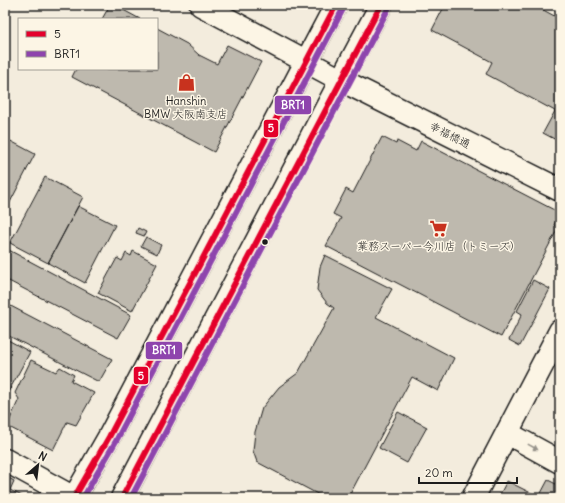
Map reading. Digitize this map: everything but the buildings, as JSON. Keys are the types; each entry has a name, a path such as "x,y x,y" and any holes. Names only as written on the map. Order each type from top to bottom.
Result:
{"main road":[{"path":"201,5 305,62"},
{"path":"5,460 74,498 109,437 336,5"},
{"path":"122,498 381,5"},
{"name":"幸福橋通","path":"305,62 560,190"},
{"path":"473,498 560,331"},
{"path":"507,433 560,462"}],"transit line":[{"name":"5","path":"74,498 109,437 336,5"},
{"name":"5","path":"122,498 381,5"},
{"name":"BRT1","path":"83,498 116,441 343,9"},
{"name":"BRT1","path":"131,498 388,9"}],"place":[{"name":"Hanshin BMW 大阪南支店","path":"186,83"},
{"name":"業務スーパー今川店（トミーズ）","path":"439,228"}]}
